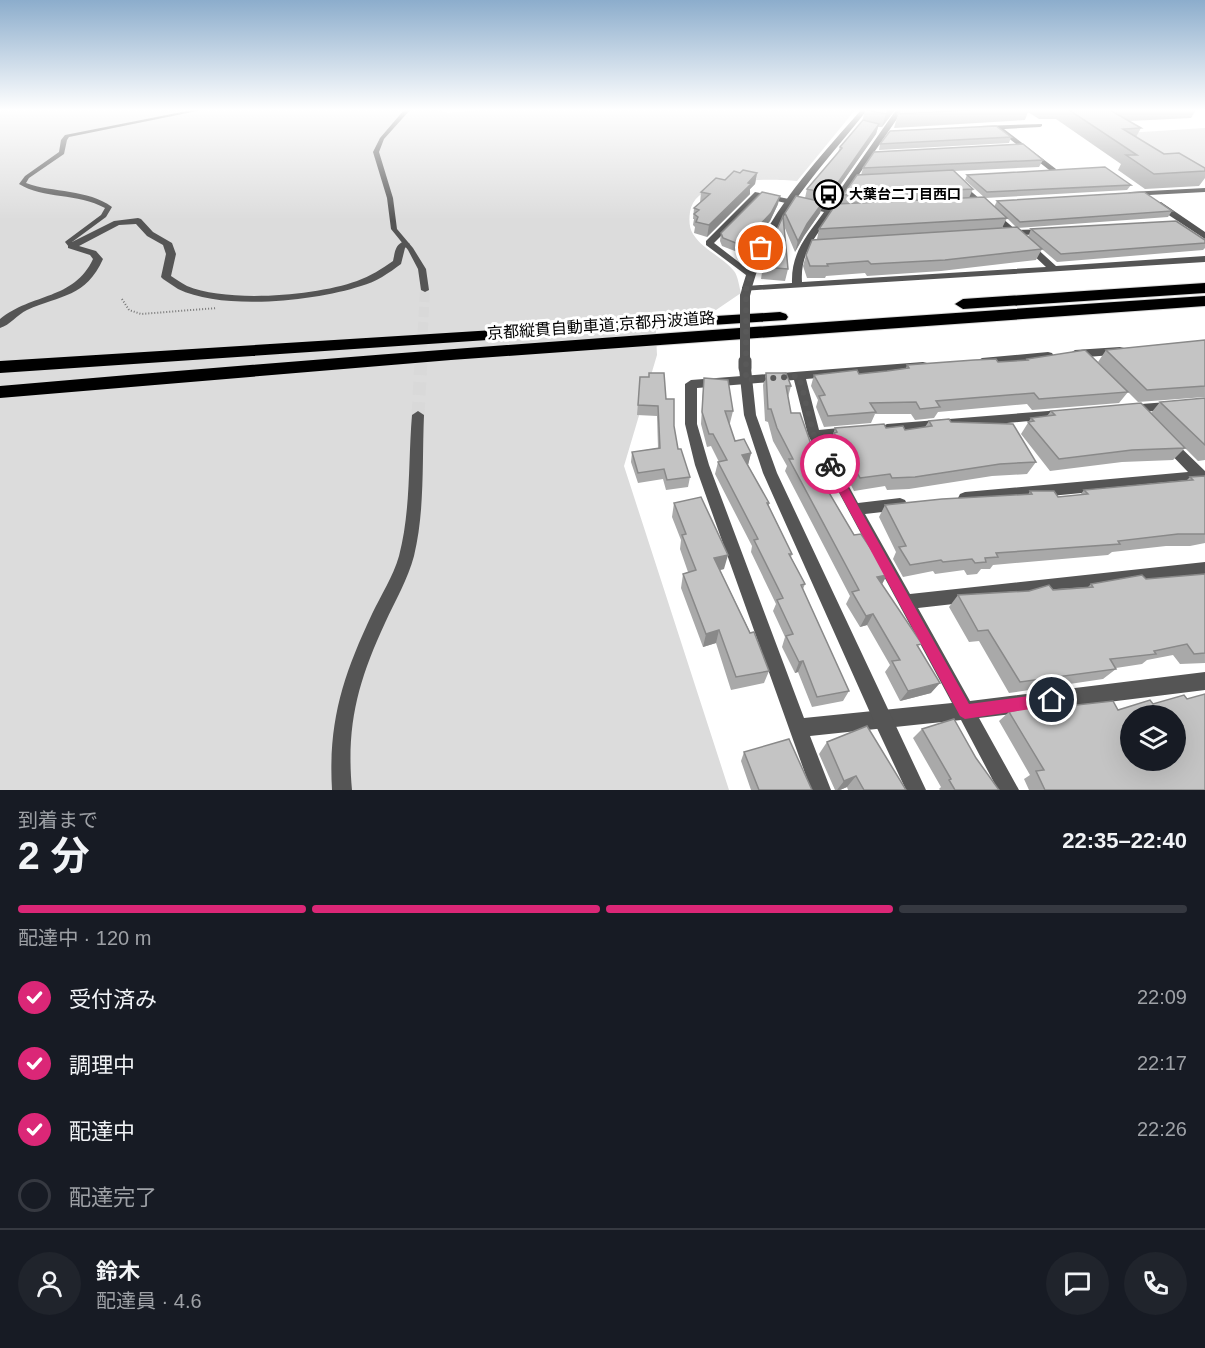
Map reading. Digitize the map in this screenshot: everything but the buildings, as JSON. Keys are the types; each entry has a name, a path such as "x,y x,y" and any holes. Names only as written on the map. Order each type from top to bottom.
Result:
{"highway":[{"name":"京都縦貫自動車道;京都丹波道路","path":"0,368 1205,288"},
{"name":"京都縦貫自動車道;京都丹波道路","path":"0,392 226,371 766,330 1205,301"}],"street":[{"path":"834,147 791,202 761,248 750,275 745,292 746,374 750,415 770,473 916,790"},
{"path":"797,286 796,266 804,246 874,147"},
{"path":"1011,147 1023,147 1053,171"},
{"path":"868,155 880,154"},
{"path":"1042,171 1064,170"},
{"path":"963,175 952,176 1054,268"},
{"path":"850,181 861,181"},
{"path":"1124,181 1205,236"},
{"path":"1119,195 1205,190"},
{"path":"750,275 709,243 758,194 830,210 855,210"},
{"path":"970,204 993,202"},
{"path":"71,246 117,223 138,221 150,234 167,243 171,254 166,277 173,284 195,293 257,297 308,293 357,284 398,262 401,247 405,244"},
{"path":"1162,224 1185,222"},
{"path":"991,234 1060,230"},
{"path":"804,246 816,245"},
{"path":"0,325 20,310 58,298 84,282 94,270 98,259 93,253 71,246"},
{"path":"745,292 797,286 1205,259"},
{"path":"964,363 1138,350"},
{"path":"1082,354 1096,369"},
{"path":"821,790 702,465 691,424 691,384 746,374 799,376 940,365"},
{"path":"799,376 814,435 1009,790"},
{"path":"1111,410 1130,404 1205,403"},
{"path":"1130,404 1203,478"},
{"path":"814,435 1075,413"},
{"path":"342,790 339,762 341,715 356,670 406,557 412,528 418,415"},
{"path":"946,500 1203,478"},
{"path":"854,509 912,503"},
{"path":"906,602 1205,569"},
{"path":"797,728 965,711 1205,681"}],"lane":[{"path":"63,147 62,153 27,177 22,184 30,188 81,196 109,207 105,216 68,242 71,246"},
{"path":"378,147 376,152 390,198 394,229 411,249 422,268 424,290"}],"path":[{"path":"122,299 129,310 141,314 226,308"}],"shaded area":[{"path":"0,147 825,147 797,181 736,182 706,191 695,200 690,212 692,232 702,245 734,271 741,293 716,310 655,314 657,355 624,466 729,790 0,790"},
{"path":"1146,147 1205,147 1205,167 1177,168"}],"tunnel":[{"path":"421,362 425,290"},
{"path":"418,415 421,361"}],"way so far":[{"path":"761,248 750,275 745,296 746,380 799,376 805,407 814,435 830,464"}],"place":[{"name":"大葉台二丁目西口","path":"828,194"}],"route":[{"path":"830,464 965,711 1052,700"}]}
